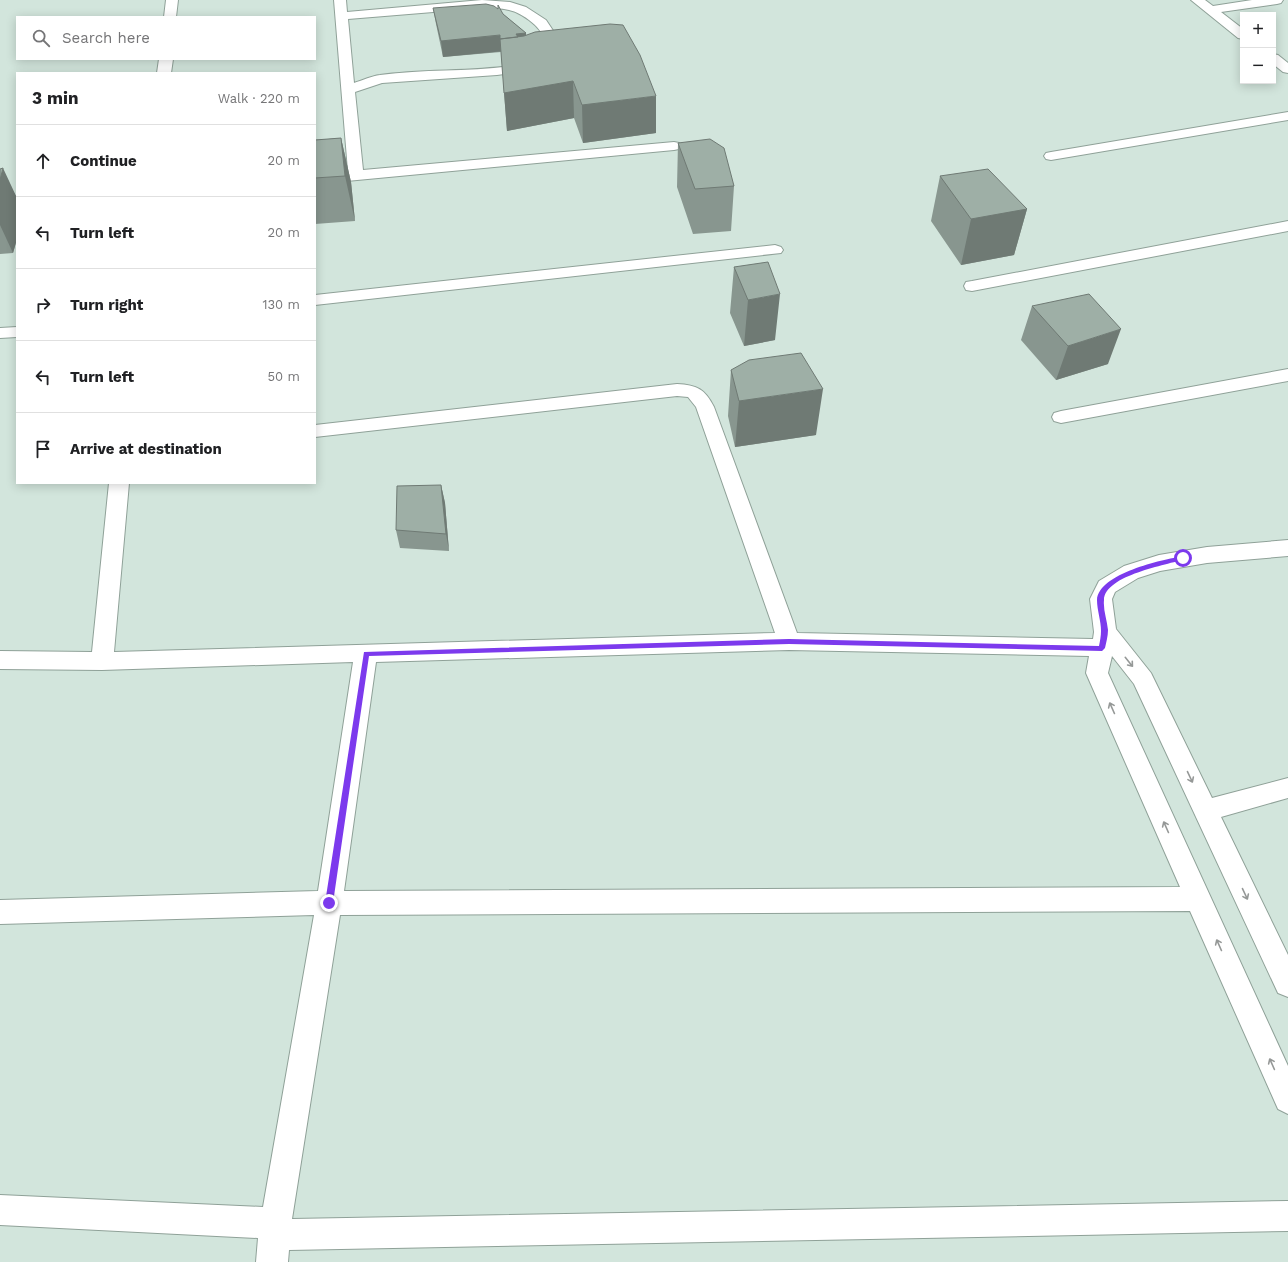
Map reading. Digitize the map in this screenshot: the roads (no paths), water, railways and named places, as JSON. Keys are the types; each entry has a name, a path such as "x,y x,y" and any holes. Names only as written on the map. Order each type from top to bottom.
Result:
{"street":[{"path":"170,16 172,0"},
{"path":"340,0 356,175"},
{"path":"1197,0 1240,33"},
{"path":"1210,10 1277,0"},
{"path":"342,16 482,4 510,6 522,10 538,20 551,38 552,47 548,56 539,62 526,67 380,79 348,90"},
{"path":"164,72 166,60"},
{"path":"1276,60 1288,69"},
{"path":"1051,156 1288,116"},
{"path":"316,179 674,146"},
{"path":"972,286 1288,226"},
{"path":"316,300 775,250"},
{"path":"0,334 16,332"},
{"path":"1061,417 1288,375"},
{"path":"316,431 677,390 695,393 701,397 705,407 789,641"},
{"path":"102,661 119,484"},
{"path":"1288,548 1183,558 1159,563 1131,572 1107,587 1100,599 1103,640 1097,673 1288,1099"},
{"path":"0,660 102,661 789,641 1068,648 1103,640"},
{"path":"1103,640 1143,679 1288,984"},
{"path":"274,1240 329,903 366,653"},
{"path":"1206,811 1288,788"},
{"path":"0,912 329,903 1198,899"},
{"path":"0,1210 274,1240 1288,1216"}]}
